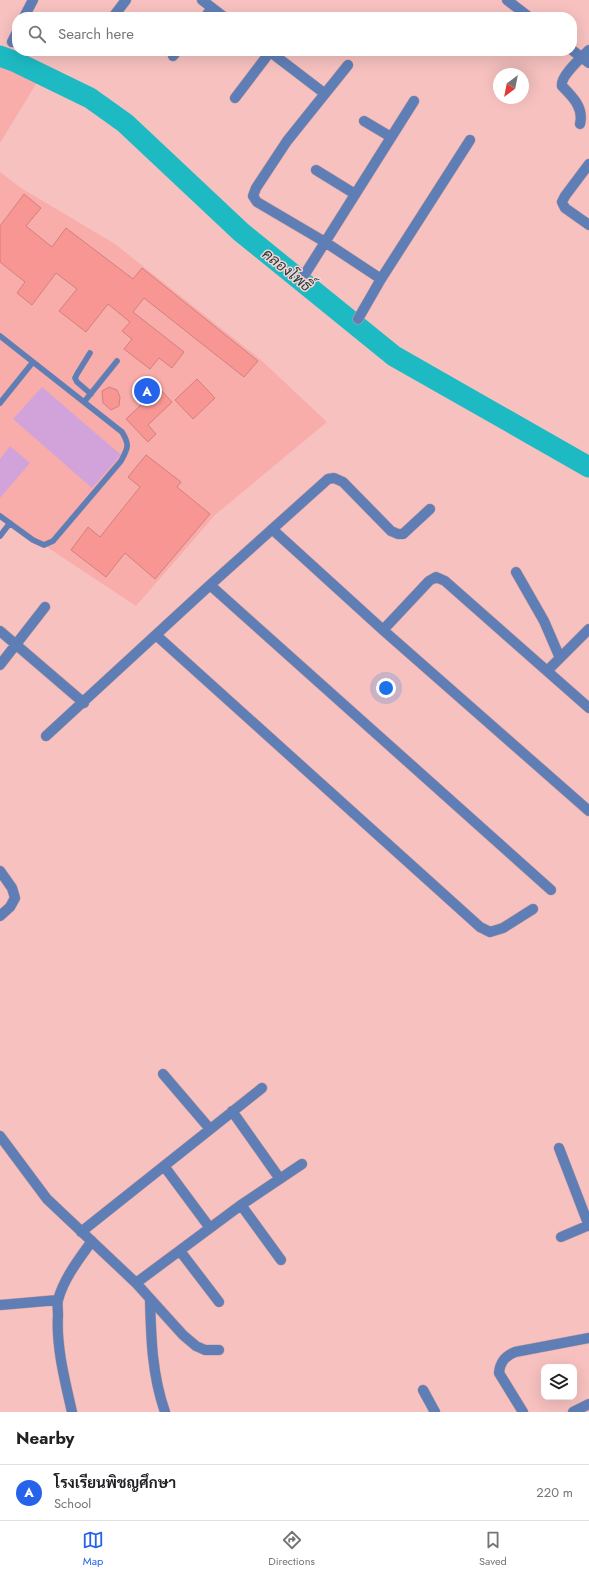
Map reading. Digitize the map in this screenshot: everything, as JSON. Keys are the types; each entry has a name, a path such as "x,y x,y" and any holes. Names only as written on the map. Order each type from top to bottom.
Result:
{"street":[{"path":"27,12 33,0"},
{"path":"117,12 126,0"},
{"path":"202,0 217,12"},
{"path":"507,0 523,12"},
{"path":"208,12 212,8"},
{"path":"580,124 582,116 577,103 562,86 562,83 565,76 585,60 589,50"},
{"path":"577,54 585,60"},
{"path":"235,98 267,56"},
{"path":"275,56 324,93"},
{"path":"348,65 287,140 256,188 253,196 257,202 325,242 381,279"},
{"path":"305,274 414,101"},
{"path":"364,121 391,137"},
{"path":"358,319 381,279 470,140"},
{"path":"589,164 562,202 565,208 589,225"},
{"path":"316,170 355,194"},
{"path":"46,736 84,703 210,585 328,479 334,478 344,482 391,530 398,534 403,534 430,509"},
{"path":"272,529 383,630 589,811"},
{"path":"516,572 544,621 560,658"},
{"path":"383,630 429,581 436,577 445,581 589,708"},
{"path":"210,585 551,890"},
{"path":"0,665 45,607"},
{"path":"547,671 589,629"},
{"path":"0,631 84,703"},
{"path":"156,635 480,927 490,932 503,928 533,909"},
{"path":"0,871 12,888 15,898 10,907 0,916"},
{"path":"164,1074 210,1129"},
{"path":"81,1232 262,1088"},
{"path":"232,1111 280,1179"},
{"path":"0,1136 47,1199 136,1283 183,1335 196,1346 205,1350 219,1350"},
{"path":"559,1148 589,1225 560,1237"},
{"path":"136,1283 241,1205 302,1164"},
{"path":"164,1166 210,1228"},
{"path":"241,1205 281,1260"},
{"path":"72,1412 57,1326 58,1300 76,1262 92,1241"},
{"path":"180,1251 219,1302"},
{"path":"0,1305 58,1300"},
{"path":"150,1300 154,1372 158,1394 165,1412"},
{"path":"523,1412 499,1373 503,1360 508,1355 515,1352 589,1338"},
{"path":"422,1390 435,1412"},
{"path":"573,1412 589,1404"}],"lane":[{"path":"0,336 122,432 127,441 126,451 121,461 53,541 44,545 33,540 0,516"},
{"path":"90,353 76,374 75,378 77,382 91,394"},
{"path":"84,402 117,361"},
{"path":"0,403 33,362"},
{"path":"0,536 10,523"}],"shaded area":[{"path":"0,58 42,74 0,143"},
{"path":"0,172 21,188 115,244 261,360 327,422 215,515 136,606 0,516"},
{"path":"42,387 121,455 92,488 13,419"},
{"path":"10,446 30,463 0,498 0,459"}],"building":[{"path":"24,194 41,208 26,226 52,247 66,228 133,279 142,268 258,361 244,377 144,298 133,312 184,352 172,368 159,358 150,369 124,349 132,339 122,331 130,322 108,304 86,332 59,311 77,289 56,273 32,305 17,293 25,282 0,262 0,226"},
{"path":"197,379 215,398 193,419 175,400"},
{"path":"109,387 117,390 120,397 119,406 111,410 103,403 102,391"},
{"path":"159,388 172,402 148,425 156,434 148,442 126,419"},
{"path":"146,455 181,482 177,487 210,514 155,579 125,553 106,577 71,550 88,527 100,537 140,487 128,477"}],"waterway":[{"name":"คลองโพธิ์","path":"0,56 16,62 90,98 125,123 241,232 394,356 589,467"}],"place":[{"name":"โรงเรียนพิชญศึกษา","path":"147,391"}]}
